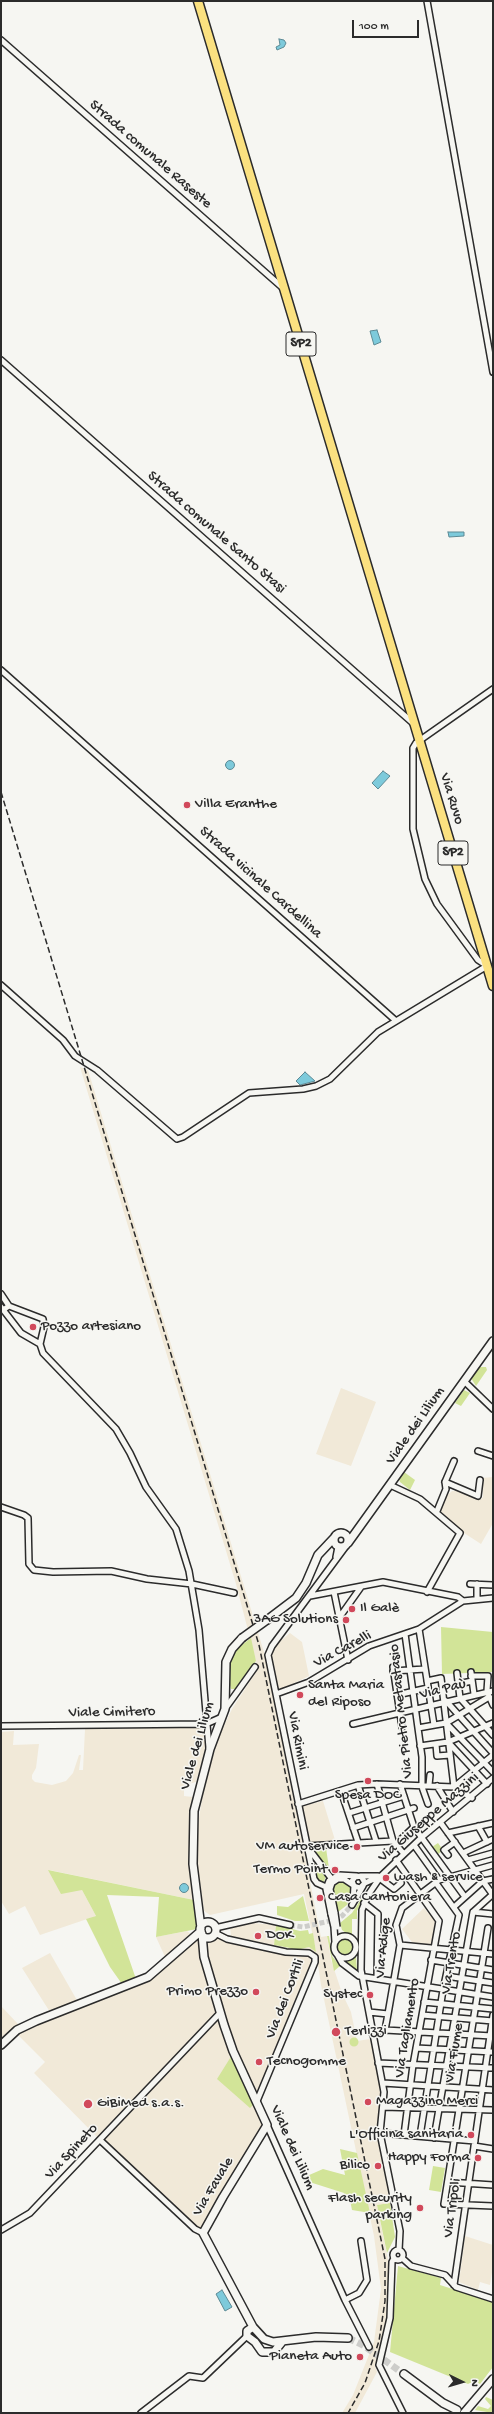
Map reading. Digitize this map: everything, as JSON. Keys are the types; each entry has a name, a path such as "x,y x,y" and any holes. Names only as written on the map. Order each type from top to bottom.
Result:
{"main road":[{"name":"SP2","path":"198,1 284,289"},
{"name":"Via Ruvo","path":"284,289 493,986"},
{"name":"Viale dei Lilium","path":"347,1544 493,1341"},
{"name":"Viale dei Lilium","path":"267,2125 233,2051 203,1954 207,1932 199,1913 193,1864 193,1824 198,1788 210,1749 225,1709 225,1666 230,1652 242,1638 291,1604 299,1594 319,1552 337,1534 352,1532 360,1526"},
{"path":"319,1552 347,1544 345,1534"},
{"path":"334,1538 337,1546"},
{"path":"1,2045 17,2030 36,2020 148,1977 207,1932 208,1922 199,1913"},
{"name":"Via Favale","path":"267,2125 223,2196 203,2233 253,2327 268,2341 282,2342"},
{"path":"253,2327 247,2331 246,2336 262,2352 267,2353 274,2352 282,2342 324,2336 348,2338"},
{"path":"404,2374 443,2403 458,2412 474,2403 492,2382"}],"street":[{"path":"427,1 493,372"},
{"name":"Strada comunale Raseste","path":"1,40 284,289"},
{"name":"Strada comunale Santo Stasi","path":"1,360 415,724"},
{"name":"Strada vicinale Cardellina","path":"1,670 395,1020"},
{"path":"1,985 62,1040 75,1056 97,1070 177,1139 183,1137 255,1091 303,1089 316,1086 330,1079 372,1037 395,1020 489,970 478,960 437,904 425,878 413,829 412,748 420,740 493,690"},
{"path":"1,1289 1,1294 9,1306"},
{"path":"40,1344 21,1333 2,1309 9,1306 37,1314 43,1318 44,1326 40,1344 43,1353 122,1437 146,1487 176,1529 192,1584 204,1665 206,1724 210,1749"},
{"path":"464,1381 493,1409"},
{"path":"478,1451 493,1456"},
{"path":"437,1511 446,1489 445,1482 454,1461"},
{"path":"445,1482 478,1496 480,1480"},
{"path":"390,1485 406,1491 437,1511 460,1533 427,1592"},
{"path":"1,1506 28,1518 29,1564 34,1570 53,1572 111,1571 147,1579 192,1584 234,1593"},
{"name":"Via Rimini","path":"326,1887 314,1880 276,1694 269,1651 347,1544"},
{"name":"Via Rimini","path":"332,1566 337,1546"},
{"path":"310,1596 383,1582 458,1597 463,1601 493,1598"},
{"path":"470,1584 493,1585"},
{"path":"477,1584 477,1599"},
{"path":"339,1618 361,1587"},
{"path":"334,1592 348,1660"},
{"name":"Via Carelli","path":"276,1694 309,1682 348,1660 369,1646 419,1629 463,1601"},
{"path":"419,1629 434,1725"},
{"name":"Via Pietro Metastasio","path":"405,1634 422,1757 422,1785 428,1804"},
{"path":"225,1709 255,1667"},
{"path":"402,1727 393,1669 410,1668 425,1670"},
{"path":"457,1673 460,1698 493,1735"},
{"path":"458,1684 471,1676 488,1676 493,1705"},
{"path":"471,1676 474,1694"},
{"path":"427,1681 441,1678 454,1787"},
{"path":"397,1694 428,1688"},
{"path":"418,1728 446,1723 469,1709 490,1693"},
{"name":"Via Paù","path":"353,1724 474,1694 490,1693"},
{"path":"445,1702 493,1754 454,1787"},
{"name":"Viale Cimitero","path":"1,1726 206,1724 222,1717"},
{"path":"446,1723 493,1772"},
{"path":"420,1746 448,1742 493,1723"},
{"path":"448,1742 487,1784"},
{"path":"436,1744 437,1756 450,1756"},
{"path":"429,1785 430,1775"},
{"name":"Via Giuseppe Mazzini","path":"354,1885 358,1888 381,1876 396,1860 422,1837 472,1798 493,1778"},
{"path":"298,1804 358,1785 376,1784 454,1787 472,1798"},
{"path":"376,1784 394,1842 404,1854"},
{"path":"400,1784 411,1809 414,1827 465,1897"},
{"path":"358,1785 376,1842"},
{"path":"437,1786 453,1812"},
{"path":"341,1791 358,1842"},
{"path":"349,1814 404,1796"},
{"path":"353,1828 411,1809"},
{"path":"440,1822 493,1894 473,1912"},
{"path":"448,1833 493,1822"},
{"path":"478,1826 486,1842"},
{"path":"307,1846 358,1842 394,1842 414,1827"},
{"path":"463,1854 493,1839"},
{"path":"448,1855 444,1850 455,1842"},
{"path":"414,1845 454,1907 459,1919 450,1951 420,2136"},
{"name":"Via Rimini","path":"307,1846 331,1878"},
{"path":"468,1860 493,1853"},
{"name":"Via Tagliamento","path":"396,1860 438,1919 413,2065 404,2135"},
{"name":"Via Adige","path":"385,2030 400,1945 396,1925 402,1908 438,1881 450,1876 493,1865"},
{"path":"359,1876 340,1875 331,1878 326,1887 336,1927 334,1950 342,1963 361,1976 493,1997"},
{"path":"359,1876 364,1884 352,1905 354,1885 353,1879 359,1876"},
{"name":"Via Giuseppe Mazzini","path":"359,1876 381,1876"},
{"path":"381,1876 382,1880 394,1888 401,1883"},
{"path":"381,1876 364,1903 361,1913 358,1948 361,1976 383,2083 383,2107 380,2133 400,2231 399,2250 402,2252 402,2258"},
{"path":"454,1907 483,1881 493,1878"},
{"path":"333,1913 330,1889 332,1884 338,1879 344,1879 354,1885"},
{"path":"364,1903 378,1914 377,1978"},
{"path":"473,1912 493,1914"},
{"name":"Via Trento","path":"434,2138 473,1912"},
{"path":"207,1932 259,1918 290,1925"},
{"path":"336,1927 344,1936 352,1938 358,1948"},
{"name":"Via Fiume","path":"466,2205 444,2204 461,2088 488,1928"},
{"name":"Via dei Cortili","path":"207,1932 227,1939 286,1952 309,1953 315,1957 315,1962 256,2101"},
{"path":"335,1942 344,1936"},
{"path":"400,1945 493,1954"},
{"path":"338,1956 350,1958 358,1948"},
{"path":"431,1960 493,1970"},
{"path":"446,1976 493,1983"},
{"path":"424,2002 493,2009"},
{"path":"369,2012 388,2014"},
{"name":"Via Spineto","path":"1,2230 30,2213 220,2013"},
{"path":"422,2015 493,2021"},
{"name":"Via Tripoli","path":"454,2285 485,2068 490,2052 493,2015"},
{"path":"372,2033 385,2030 492,2036"},
{"path":"416,2048 490,2052"},
{"path":"378,2063 493,2068"},
{"path":"383,2083 493,2090"},
{"path":"383,2107 493,2110"},
{"name":"Viale dei Lilium","path":"267,2125 345,2300 369,2347"},
{"path":"380,2133 454,2139 493,2149"},
{"path":"100,2140 195,2229 203,2233"},
{"path":"448,2182 493,2185"},
{"path":"466,2205 493,2206"},
{"path":"345,2300 359,2294 368,2280 361,2242"},
{"path":"399,2250 394,2252 392,2262 390,2318 379,2365 403,2413"},
{"path":"394,2258 402,2258 411,2266 445,2275 454,2285 493,2299"},
{"path":"141,2413 189,2376 203,2378 246,2336"}],"shaded area":[{"path":"80,1067 88,1070 266,1659 321,1937 327,1936 331,1960 342,1993 351,2012 357,2041 370,2039 381,2091 377,2135 390,2203 377,2205 389,2265 388,2311 375,2366 377,2372 355,2413 342,2413 353,2395 374,2342 381,2289 374,2236 321,1985 316,1952 257,2101 267,2125 205,2226 199,2232 100,2140 34,2073 45,2062 17,2034 17,2030 129,1986 198,1937 202,1960 209,1938 214,1935 227,1939 231,1935 230,1928 253,1923 276,1925 274,1945 297,1950 309,1947 316,1951 304,1894 210,1915 204,1911 198,1871 198,1825 204,1786 219,1736 232,1709 258,1669 236,1584"},
{"path":"341,1388 376,1402 351,1466 316,1454"},
{"path":"493,1477 493,1523 481,1544 464,1533 440,1511 445,1497 452,1491 459,1491 481,1499 483,1497 482,1478"},
{"path":"290,1633 302,1642 309,1676 282,1689 277,1687 271,1654 278,1643"},
{"path":"203,1727 206,1748 196,1782 184,1785 184,1796 193,1797 189,1819 190,1866 194,1900 49,1870 82,1890 96,1916 40,1935 25,1906 9,1914 1,1901 1,1732 14,1731 13,1745 39,1744 36,1768 32,1775 32,1779 35,1782 52,1785 66,1781 73,1773 79,1755 81,1755 79,1770 83,1770 85,1729"},
{"path":"323,1801 335,1840 312,1843 309,1840 302,1806"},
{"path":"424,1908 435,1921 431,1947 415,1946 402,1929"},
{"path":"187,1931 191,1934 166,1959 156,1937"},
{"path":"50,1953 78,2002 50,2012 22,1968"},
{"path":"1,2006 18,2024 1,2040"},
{"path":"465,2236 493,2245 493,2266 490,2285 480,2282 478,2290 459,2282"}],"green space":[{"path":"479,1367 486,1367 487,1370 476,1386 471,1378"},
{"path":"464,1390 470,1393 461,1406 455,1403"},
{"path":"404,1472 415,1480 410,1490 400,1482 399,1479"},
{"path":"441,1627 493,1632 493,1672 442,1674"},
{"path":"251,1638 256,1661 235,1689 231,1689 228,1677 231,1659 239,1647"},
{"path":"438,1843 443,1850 437,1855 432,1847"},
{"path":"326,1848 329,1868 329,1871 314,1849"},
{"path":"312,1856 326,1875 324,1882 316,1879"},
{"path":"48,1870 194,1900 197,1929 156,1937 159,1897 107,1895 136,1979 122,1984 110,1967 86,1919 96,1916 82,1890 61,1894"},
{"path":"343,1882 350,1887 351,1896 347,1905 338,1912 333,1889 336,1883"},
{"path":"371,1884 357,1911 357,1919 352,1919 352,1935 346,1933 342,1930 340,1923 352,1913"},
{"path":"303,1896 309,1921 295,1921 277,1915 277,1906 288,1907"},
{"path":"276,1925 300,1931 308,1930 309,1934 313,1933 316,1952 309,1947 293,1951 290,1948 274,1945"},
{"path":"327,1936 329,1936 332,1956 340,1966 334,1971"},
{"path":"342,1939 348,1939 353,1944 351,1953 348,1955 342,1955 337,1950 337,1944"},
{"path":"356,1956 357,1971 346,1961"},
{"path":"352,2038 356,2038 358,2042 356,2046 352,2046 350,2044 350,2040"},
{"path":"232,2055 254,2104 250,2108 217,2079"},
{"path":"340,2149 357,2153 370,2213 352,2210 350,2200 343,2197 344,2193 300,2179 323,2169 345,2175"},
{"path":"433,2166 445,2168 441,2192 429,2190"},
{"path":"390,2203 395,2237 387,2253 377,2205"},
{"path":"398,2266 441,2278 440,2285 493,2302 493,2367 480,2384 474,2381 468,2384 390,2352"},
{"path":"486,2397 493,2400 493,2413 475,2410 478,2406 488,2409 491,2406 485,2399"}],"water":[{"path":"279,39 284,40 286,43 284,47 277,50 276,47 280,45"},
{"path":"377,330 381,342 374,345 370,331"},
{"path":"448,532 464,532 464,536 449,537"},
{"path":"230,760 235,765 230,770 225,765"},
{"path":"383,771 390,776 378,789 372,783"},
{"path":"305,1072 315,1081 300,1085 296,1081"},
{"path":"184,1883 189,1888 184,1893 179,1888"},
{"path":"222,2290 232,2307 225,2311 216,2294"}],"tunnel":[{"path":"290,1925 303,1927 334,1920 342,1916 352,1905"},
{"path":"348,2338 363,2345 404,2374"}],"railway":[{"path":"1,792 259,1645 385,2259 385,2301 379,2341 365,2383 348,2413"}],"place":[{"name":"Villa Eranthe","path":"187,805"},
{"name":"Pozzo artesiano","path":"33,1327"},
{"name":"Il Galè","path":"352,1609"},
{"name":"3AG Solutions","path":"346,1620"},
{"name":"Santa Maria del Riposo","path":"300,1695"},
{"name":"Spesa DOC","path":"368,1781"},
{"name":"VM autoservice","path":"357,1847"},
{"name":"Termo Point","path":"335,1870"},
{"name":"wash & service","path":"386,1878"},
{"name":"Casa Cantoniera","path":"320,1898"},
{"name":"DOK","path":"258,1936"},
{"name":"Primo Prezzo","path":"256,1992"},
{"name":"Systec","path":"370,1995"},
{"name":"Terlizzi","path":"336,2032"},
{"name":"Tecnogomme","path":"259,2062"},
{"name":"Magazzino Merci","path":"368,2102"},
{"name":"GiBiMed s.a.s.","path":"88,2104"},
{"name":"L'Officina sanitaria","path":"471,2135"},
{"name":"Happy Forma","path":"478,2158"},
{"name":"Bilico","path":"378,2166"},
{"name":"Flash security parking","path":"420,2208"},
{"name":"Pianeta Auto","path":"360,2357"}]}
